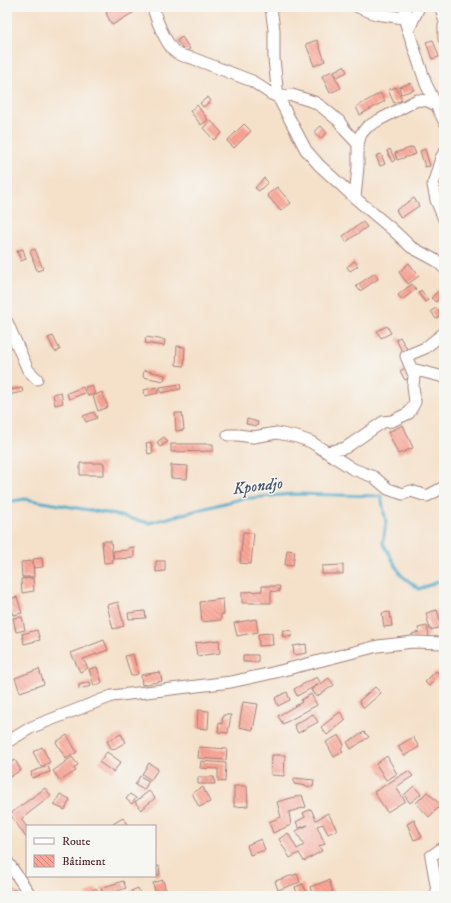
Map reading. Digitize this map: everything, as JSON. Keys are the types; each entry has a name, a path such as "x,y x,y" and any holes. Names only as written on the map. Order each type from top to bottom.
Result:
{"street":[{"path":"153,7 155,16 163,34 174,51 182,56 192,58 252,81 278,97 292,95 314,102 339,121 358,144"},
{"path":"271,7 274,30 274,59 278,97 306,150 319,165 355,198 394,230 411,247 437,261 444,268"},
{"path":"358,7 376,14 405,12 426,84 444,121"},
{"path":"409,29 419,7"},
{"path":"441,7 444,19"},
{"path":"444,26 444,39"},
{"path":"355,198 358,166 358,144 361,134 367,127 417,100 428,101 437,106"},
{"path":"444,153 441,158 433,185 436,200 444,219"},
{"path":"7,322 28,370 37,379"},
{"path":"326,452 345,448 383,422 392,421 408,413 415,402 413,386 414,375 406,356 426,348 444,333"},
{"path":"412,369 444,377"},
{"path":"228,435 253,437 277,433 297,436 310,442 353,469 374,477 388,489 403,494 411,491 426,496 444,487"},
{"path":"7,742 32,727 112,696 231,682 272,674 378,646 413,642 444,643"},
{"path":"438,896 431,856 444,847"},
{"path":"7,861 31,896"}],"building":[{"path":"116,7 143,7 112,25 106,13"},
{"path":"182,37 190,49 185,52 177,41"},
{"path":"317,40 325,61 314,66 306,44"},
{"path":"433,40 439,57 432,59 426,42"},
{"path":"344,66 347,72 337,77 334,71"},
{"path":"332,71 341,88 330,93 322,76"},
{"path":"411,83 414,90 401,94 399,87"},
{"path":"396,87 402,100 394,103 388,90"},
{"path":"380,93 385,101 360,115 356,107"},
{"path":"208,97 211,101 203,107 200,103"},
{"path":"197,105 208,120 201,125 190,111"},
{"path":"211,121 222,133 214,140 203,128"},
{"path":"244,124 251,131 234,148 227,141"},
{"path":"321,126 327,133 320,139 314,132"},
{"path":"413,147 416,154 397,160 395,153"},
{"path":"390,149 395,160 392,162 387,151"},
{"path":"425,149 430,166 425,167 420,151"},
{"path":"381,154 385,164 380,166 376,156"},
{"path":"264,178 268,182 259,191 255,188"},
{"path":"277,187 291,203 281,211 267,195"},
{"path":"414,198 419,206 401,218 396,210"},
{"path":"363,222 367,227 346,242 343,236"},
{"path":"23,249 26,259 21,261 17,251"},
{"path":"35,249 43,269 37,271 30,251"},
{"path":"354,261 358,266 350,271 347,267"},
{"path":"409,263 419,276 408,284 399,272"},
{"path":"375,273 378,279 360,291 356,286"},
{"path":"412,284 416,289 402,300 398,295"},
{"path":"421,290 428,300 425,302 418,293"},
{"path":"439,290 444,295 436,302 431,298"},
{"path":"436,308 441,315 436,319 431,311"},
{"path":"387,326 391,333 381,338 377,331"},
{"path":"53,336 60,350 55,352 48,338"},
{"path":"146,337 165,340 164,346 145,343"},
{"path":"400,337 408,351 403,354 396,339"},
{"path":"177,346 185,347 184,366 176,365"},
{"path":"407,367 412,376 405,380 400,371"},
{"path":"144,370 165,375 164,381 143,377"},
{"path":"180,384 181,389 161,393 160,387"},
{"path":"92,385 95,394 88,396 85,387"},
{"path":"83,387 85,393 69,399 67,393"},
{"path":"157,387 158,393 145,396 144,390"},
{"path":"22,388 23,392 7,395 7,390"},
{"path":"61,392 63,403 55,405 53,394"},
{"path":"102,392 108,407 98,411 93,396"},
{"path":"7,410 11,428 7,428"},
{"path":"94,412 97,418 86,422 83,416"},
{"path":"175,413 182,413 184,430 176,431"},
{"path":"247,419 258,422 257,426 246,424"},
{"path":"403,425 413,448 398,454 388,432"},
{"path":"164,437 168,442 160,447 157,442"},
{"path":"151,442 153,453 148,454 146,443"},
{"path":"171,444 213,444 213,451 171,452"},
{"path":"80,463 104,463 104,475 80,475"},
{"path":"171,465 188,466 187,479 171,478"},
{"path":"243,532 254,533 251,564 240,563"},
{"path":"102,541 111,541 113,562 104,563"},
{"path":"134,547 134,558 114,559 113,551 128,550 128,548"},
{"path":"287,550 295,551 293,566 285,565"},
{"path":"42,558 43,567 34,568 33,559"},
{"path":"33,561 34,577 22,577 21,562"},
{"path":"156,561 165,561 165,571 156,572"},
{"path":"343,565 343,574 322,574 322,566"},
{"path":"33,578 34,591 22,593 21,579"},
{"path":"262,586 280,586 279,592 271,591 271,603 242,603 242,592 262,591"},
{"path":"17,597 22,613 13,615 9,599"},
{"path":"223,599 224,614 221,614 221,620 202,622 200,602"},
{"path":"118,602 124,626 113,629 107,605"},
{"path":"437,610 442,627 430,630 426,613"},
{"path":"145,611 146,618 129,619 128,613"},
{"path":"390,612 392,626 384,627 382,613"},
{"path":"22,617 25,630 16,632 13,618"},
{"path":"256,619 258,632 237,636 234,623"},
{"path":"427,626 429,636 413,640 412,634 419,632 418,628"},
{"path":"37,630 40,640 24,644 22,634"},
{"path":"283,630 292,631 291,637 282,636"},
{"path":"272,633 273,645 259,646 258,634"},
{"path":"104,640 108,650 83,659 88,668 80,672 71,653"},
{"path":"219,640 220,653 197,656 195,643"},
{"path":"306,644 307,653 294,655 293,646"},
{"path":"133,654 138,674 131,676 125,656"},
{"path":"243,655 258,655 258,662 243,662"},
{"path":"97,667 102,683 94,686 89,669"},
{"path":"39,669 44,684 20,692 15,678"},
{"path":"436,671 440,675 429,686 425,682"},
{"path":"160,672 162,681 142,685 141,675"},
{"path":"317,677 321,684 329,678 334,685 316,697 311,690 319,684 297,696 294,689"},
{"path":"90,682 91,686 79,689 79,685"},
{"path":"375,687 381,693 364,708 359,701"},
{"path":"287,692 290,700 278,706 275,698"},
{"path":"311,694 317,705 283,724 278,716 302,702 301,700"},
{"path":"243,702 258,704 253,730 239,727"},
{"path":"198,710 209,711 208,729 197,728"},
{"path":"340,712 346,720 327,735 321,727"},
{"path":"313,714 318,722 298,733 294,725"},
{"path":"223,715 231,715 228,733 218,732 219,723 222,724"},
{"path":"364,732 369,737 351,749 347,742"},
{"path":"121,734 126,742 112,750 107,741"},
{"path":"67,735 77,752 66,759 56,742"},
{"path":"339,735 344,745 341,748 343,752 334,757 326,742"},
{"path":"413,737 419,747 404,756 398,746"},
{"path":"42,747 50,762 41,767 33,752"},
{"path":"199,747 227,749 226,760 198,758"},
{"path":"107,752 121,762 113,772 99,762"},
{"path":"272,755 285,755 284,776 271,775"},
{"path":"387,756 397,774 386,780 376,764"},
{"path":"72,757 78,765 74,768 76,771 60,781 53,771"},
{"path":"15,760 21,770 7,779 7,765"},
{"path":"201,761 226,763 225,782 218,781 218,769 200,768"},
{"path":"149,763 158,769 151,780 142,774"},
{"path":"48,766 50,772 32,778 31,772"},
{"path":"408,771 413,776 396,787 405,801 387,812 374,792"},
{"path":"140,776 149,781 144,790 135,785"},
{"path":"198,777 214,777 215,784 198,784"},
{"path":"294,778 314,780 313,787 294,784"},
{"path":"234,786 247,786 248,806 234,807"},
{"path":"414,786 421,794 410,803 404,795"},
{"path":"203,787 210,802 199,807 192,793"},
{"path":"45,788 51,796 21,819 26,826 26,838 10,814"},
{"path":"149,791 155,798 141,810 135,802"},
{"path":"427,792 441,805 429,817 416,803"},
{"path":"60,794 70,799 65,810 54,805"},
{"path":"130,794 136,798 132,804 126,799"},
{"path":"302,795 306,807 289,812 291,825 273,833 269,822 281,817 277,802"},
{"path":"311,809 316,820 328,813 337,830 328,834 323,824 317,826 325,844 319,846 322,851 304,861 299,853 290,858 279,839 288,833 297,849 304,845 296,831 308,825 299,828 296,822 305,817 303,813"},
{"path":"123,818 127,825 114,825"},
{"path":"414,820 422,837 414,840 407,824"},
{"path":"261,839 265,850 250,855 247,845"},
{"path":"159,866 160,875 156,876 156,867"},
{"path":"297,874 300,882 278,890 275,881"},
{"path":"163,880 167,896 156,896 153,883"},
{"path":"329,880 333,892 321,896 313,896 310,887"},
{"path":"123,881 126,888 104,896 101,888"},
{"path":"303,884 308,896 298,896 295,887"},
{"path":"96,888 101,896 84,896"},
{"path":"138,888 141,896 132,896 131,891"},
{"path":"15,889 19,896 7,896 7,893"}],"waterway":[{"name":"Kpondjo","path":"7,502 25,499 112,514 149,523 240,499 292,494 381,496 386,522 383,543 401,575 419,589 443,580 444,577"}]}
